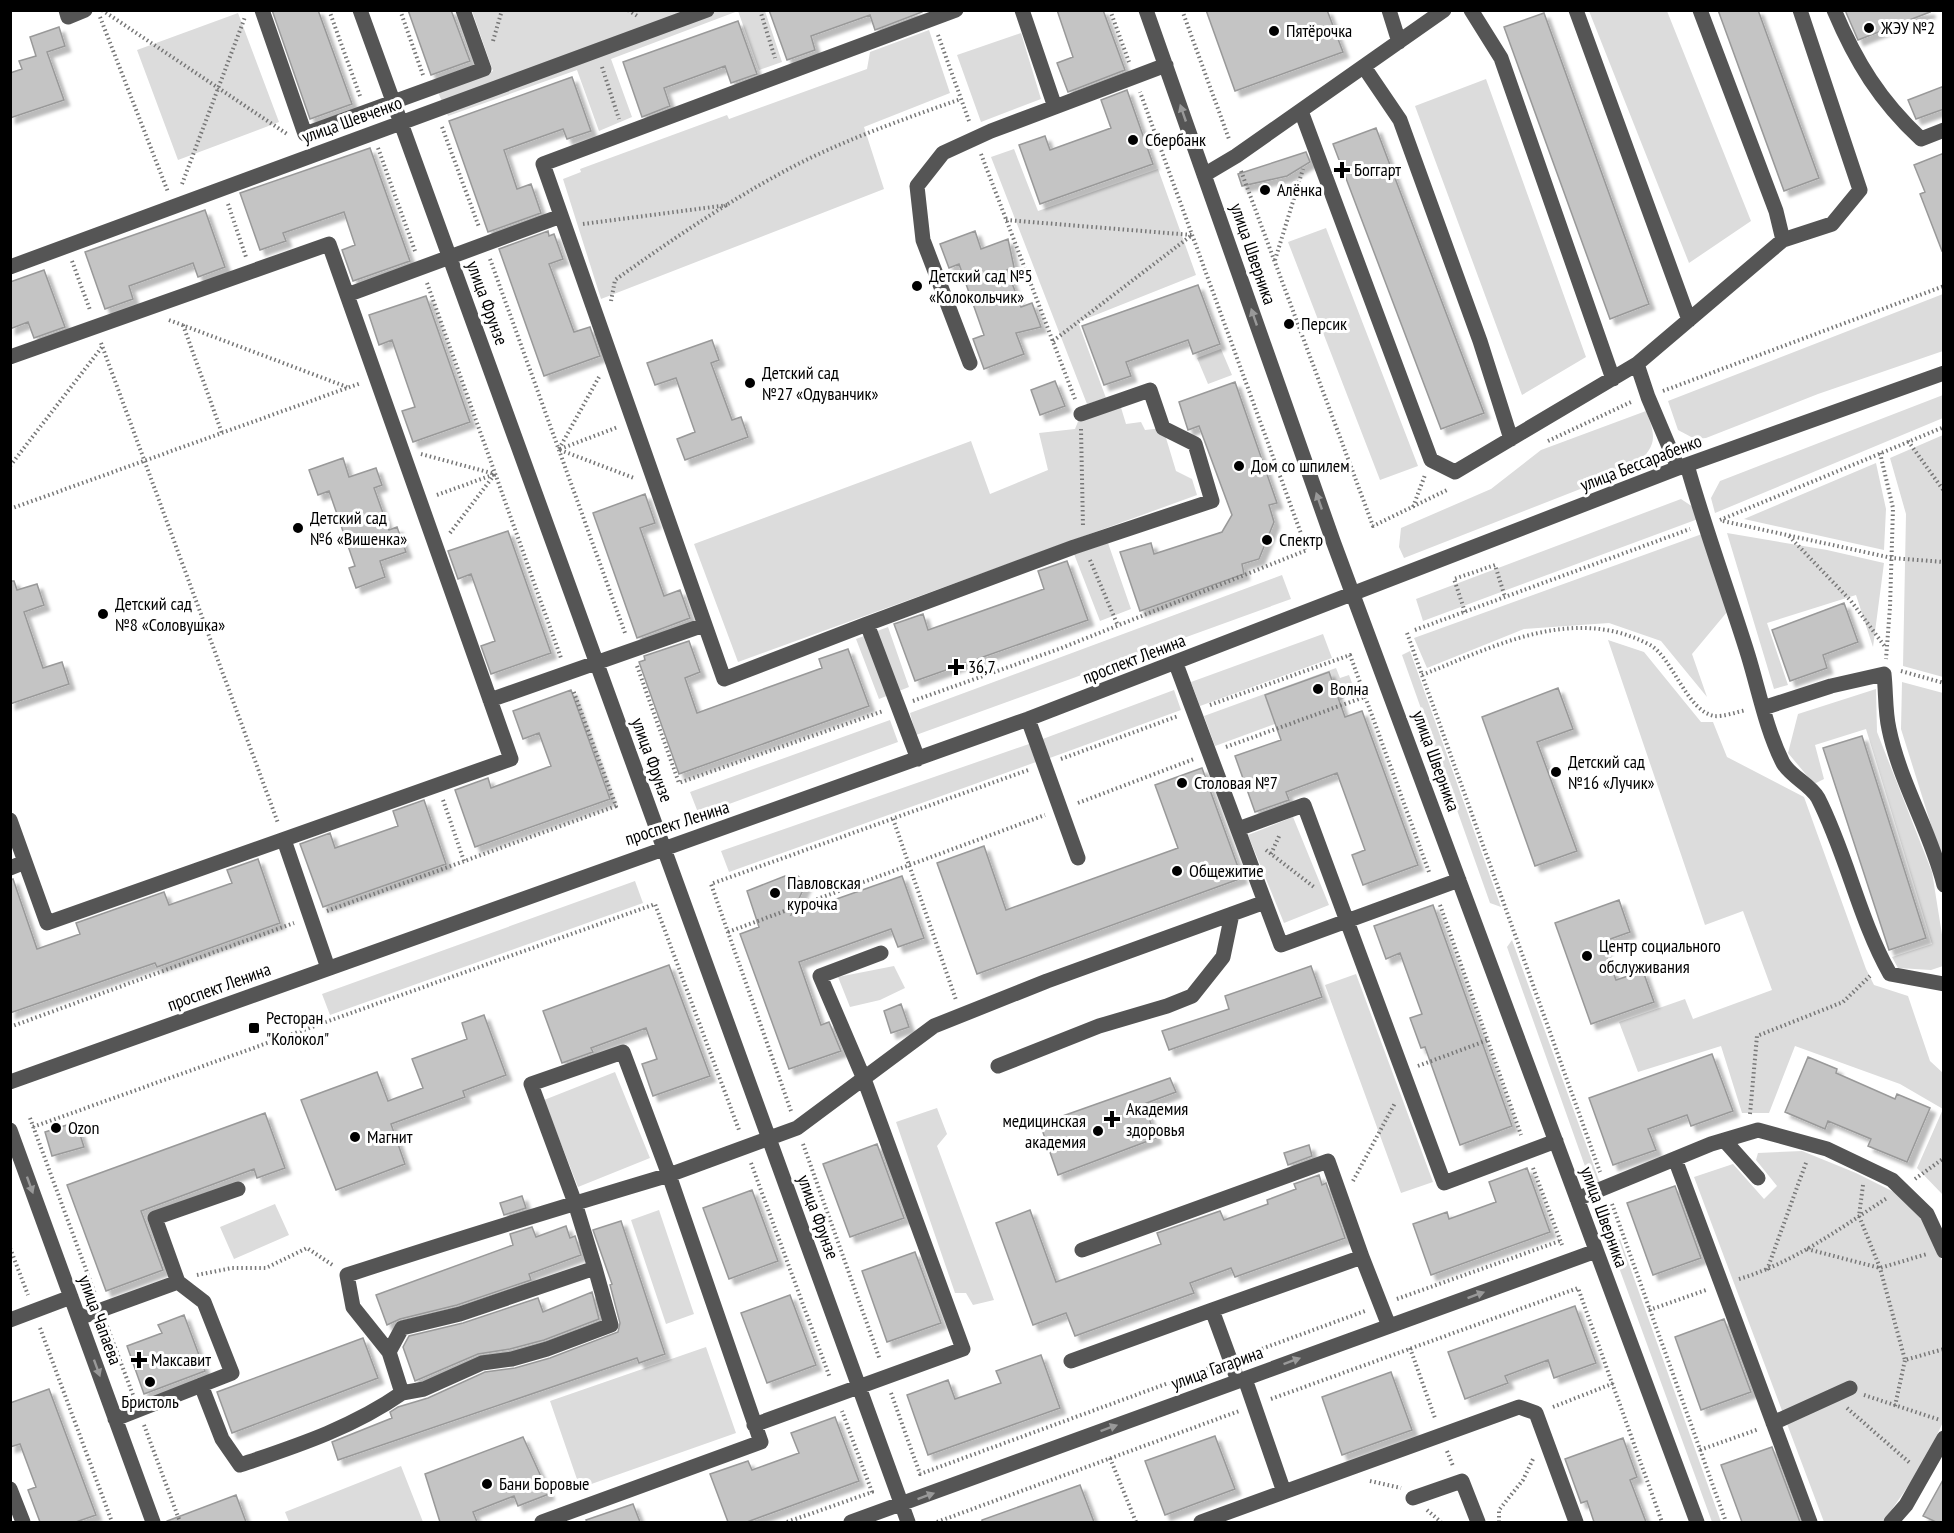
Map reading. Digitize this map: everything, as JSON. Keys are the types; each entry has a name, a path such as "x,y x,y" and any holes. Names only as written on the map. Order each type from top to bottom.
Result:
{"street":[{"path":"66,10 68,17 86,10"},
{"path":"262,10 305,134 484,69 463,10"},
{"name":"улица Фрунзе","path":"360,10 908,1522"},
{"name":"улица Шевченко","path":"10,267 707,10"},
{"path":"956,10 543,164 724,679 1084,544 1212,501 1195,444 1163,428 1150,390 1081,414"},
{"path":"1022,10 1055,107"},
{"name":"улица Шверника","path":"1146,10 1354,596 1697,1522"},
{"path":"1389,10 1399,42"},
{"path":"1204,175 1236,156 1444,10"},
{"path":"1471,10 1501,58 1613,379"},
{"path":"1576,10 1689,320"},
{"path":"1700,10 1776,212 1783,240"},
{"path":"1301,111 1431,460 1455,472 1637,364 1783,240 1832,224 1860,190 1800,10"},
{"path":"1834,10 1864,74 1904,124 1920,139 1944,130"},
{"path":"970,363 923,240 917,186 943,153 975,138 1166,65"},
{"path":"1364,67 1400,120 1480,340 1511,439"},
{"path":"347,295 485,244 562,221"},
{"path":"10,357 329,244 511,759 47,923 10,820"},
{"path":"1637,364 1648,397 1683,466 1771,735 1785,765 1816,795 1851,876 1876,949 1890,974 1944,984"},
{"name":"улица Бессарабенко","path":"1354,596 1683,466 1944,373"},
{"name":"проспект Ленина","path":"10,1082 918,759 1354,596"},
{"path":"867,624 918,759"},
{"path":"490,700 705,625"},
{"path":"1176,664 1281,945 1459,880"},
{"path":"1763,708 1884,671 1889,729 1944,885"},
{"path":"1028,719 1078,858"},
{"path":"1238,829 1304,805 1444,1183 1556,1142"},
{"path":"284,840 328,968"},
{"path":"10,868 25,862"},
{"path":"402,1394 389,1352 353,1306 347,1275 669,1175 770,1140 797,1128 934,1026 1047,981 1232,914 1263,897"},
{"path":"998,1066 1099,1026 1167,1006 1192,996 1224,957 1232,914"},
{"path":"754,1425 963,1348 864,1079 820,976 882,953"},
{"path":"201,1385 222,1439 240,1466 371,1415 402,1394 424,1389 482,1363 512,1359 547,1349 611,1325 575,1203 531,1084 623,1052 669,1175 761,1442 542,1522"},
{"name":"улица Чапаева","path":"10,1130 153,1522"},
{"path":"1577,1199 1724,1140 1758,1130 1813,1145 1865,1166 1892,1180 1927,1214 1943,1250"},
{"path":"1724,1140 1758,1178"},
{"path":"1675,1159 1810,1522"},
{"path":"1082,1250 1329,1161 1389,1326"},
{"path":"115,1419 232,1373 204,1302 178,1282 155,1218 238,1189"},
{"name":"улица Гагарина","path":"851,1522 1596,1251"},
{"path":"1071,1361 1362,1257"},
{"path":"389,1352 402,1328 460,1314 594,1268"},
{"path":"78,1318 178,1282"},
{"path":"10,1320 71,1297"},
{"path":"1212,1310 1284,1492"},
{"path":"1773,1423 1850,1388"},
{"path":"1201,1522 1519,1407 1536,1413 1576,1522"},
{"path":"1891,1522 1906,1505 1944,1438"},
{"path":"1413,1498 1462,1481 1478,1522"},
{"path":"10,1489 23,1522"}],"path":[{"path":"100,10 317,154"},
{"path":"100,10 174,207"},
{"path":"174,207 248,10"},
{"path":"329,10 366,112"},
{"path":"400,10 429,89"},
{"path":"760,10 781,76"},
{"path":"436,110 679,783 1118,626 1307,550 1110,10"},
{"path":"1182,10 1373,526"},
{"path":"932,19 1081,414 1084,544 1118,626"},
{"path":"597,51 624,134"},
{"path":"610,303 615,280 728,205 800,163 887,125 961,99"},
{"path":"373,133 616,806"},
{"path":"1275,261 1312,140"},
{"path":"223,189 251,272"},
{"path":"562,221 728,205"},
{"path":"1006,219 1192,235"},
{"path":"1053,341 1192,235"},
{"path":"67,246 284,840"},
{"path":"143,310 348,387"},
{"path":"183,325 222,432"},
{"path":"10,466 102,346"},
{"path":"559,450 610,358"},
{"path":"10,509 376,377"},
{"path":"559,450 632,422"},
{"path":"1415,630 1720,520 1944,426"},
{"path":"1908,441 1944,491"},
{"path":"401,448 495,474"},
{"path":"559,450 655,486"},
{"path":"1880,453 1893,507 1884,671 1944,683"},
{"path":"1413,507 1431,460"},
{"path":"420,501 495,474"},
{"path":"437,550 495,474"},
{"path":"1720,520 1892,558 1944,562"},
{"path":"1787,535 1851,601 1886,649"},
{"path":"1465,612 1454,579 1495,565 1505,597"},
{"path":"1422,675 1521,636 1566,627 1610,629 1653,646 1699,706 1714,716 1763,708"},
{"path":"1407,633 1726,1522"},
{"path":"1350,655 1562,1247"},
{"path":"437,786 464,861"},
{"path":"1263,897 1271,854 1289,811"},
{"path":"893,819 961,1015"},
{"path":"1263,848 1315,888"},
{"path":"711,884 920,1474"},
{"path":"33,1126 655,904 872,1492 787,1522"},
{"path":"1749,1133 1757,1036 1843,1002 1871,975"},
{"path":"1342,1199 1404,1076 1488,1040"},
{"path":"1767,1270 1813,1145"},
{"path":"1649,1310 1767,1270 1806,1249 1902,1189 1944,1158"},
{"path":"1865,1166 1859,1216 1880,1268 1905,1360 1895,1407"},
{"path":"10,1248 112,1522"},
{"path":"178,1282 203,1272 266,1268 307,1248 347,1275"},
{"path":"1806,1249 1880,1268 1943,1250"},
{"path":"1578,1288 1662,1522"},
{"path":"1410,1348 1458,1482"},
{"path":"1905,1360 1944,1350"},
{"path":"1536,1413 1614,1383"},
{"path":"1850,1388 1875,1401 1940,1420"},
{"path":"1833,1396 1923,1474"},
{"path":"1700,1450 1773,1423"},
{"path":"1499,1522 1499,1509 1523,1480 1545,1436"},
{"path":"1110,1458 1136,1522"},
{"path":"1367,1480 1400,1487 1441,1522"}],"shaded area":[{"path":"472,11 738,11 611,59 632,117 599,131 577,70 448,116 438,92 493,71"},
{"path":"738,11 765,11 782,62 759,70"},
{"path":"1589,11 1667,11 1751,221 1689,263"},
{"path":"238,13 279,122 178,160 137,50"},
{"path":"929,30 950,93 864,127 884,189 601,299 563,179 581,172 580,169 727,115 729,119 867,69 870,52"},
{"path":"1021,33 1041,99 981,122 957,55"},
{"path":"1486,79 1586,357 1522,395 1415,106"},
{"path":"1014,149 1038,211 1158,169 1196,275 1078,322 1106,398 1087,404 991,157"},
{"path":"1326,228 1418,466 1380,480 1288,242"},
{"path":"1943,294 1943,351 1818,394 1706,438 1695,439 1678,430 1668,401"},
{"path":"1221,349 1232,375 1208,384 1197,358"},
{"path":"1943,395 1943,418 1715,513 1711,498 1720,481"},
{"path":"1119,401 1126,424 1141,422 1145,430 1163,428 1176,471 1192,479 1197,495 738,662 694,544 971,441 990,494 1048,470 1039,433 1075,429 1081,414"},
{"path":"1646,411 1652,429 1652,442 1646,454 1634,468 1404,558 1399,547 1401,528 1491,489 1541,450"},
{"path":"1943,435 1943,677 1903,666 1906,514 1890,458"},
{"path":"1876,463 1886,509 1884,550 1744,519"},
{"path":"1681,499 1693,507 1698,519 1423,621 1416,599"},
{"path":"1727,533 1827,550 1884,563 1873,647 1856,595 1767,623 1788,685 1774,689"},
{"path":"1702,534 1727,612 1692,654 1707,697 1661,641 1609,623 1524,629 1427,668 1414,638"},
{"path":"1108,543 1131,609 1100,621 1074,554"},
{"path":"1282,575 1291,599 916,735 910,713"},
{"path":"888,627 909,687 879,699 856,639"},
{"path":"1323,634 1332,658 1200,706 1191,682"},
{"path":"1608,640 1644,652 1701,722 1713,722 1727,757 1804,797 1866,969 1874,985 1908,996 1930,1061 1943,1073 1943,1109 1900,1084 1795,1046 1769,1113 1742,1113 1721,1046 1638,1072 1619,1022 1685,999 1693,1019 1772,990 1743,911 1705,925"},
{"path":"1410,651 1501,907 1490,903 1402,655"},
{"path":"1336,668 1340,678 1349,675 1356,694 1215,746 1204,716"},
{"path":"1902,682 1943,693 1943,863 1901,729"},
{"path":"1876,689 1877,732 1932,872 1943,941 1943,966 1931,970 1898,968 1892,957 1932,944 1866,729 1815,745 1824,779 1814,784 1788,753 1798,714"},
{"path":"1174,690 1181,710 1047,759 1040,740"},
{"path":"890,720 898,742 699,815 690,792"},
{"path":"1029,744 1036,762 729,872 721,851"},
{"path":"1293,817 1329,905 1284,923 1248,835"},
{"path":"635,881 643,903 330,1015 322,994"},
{"path":"1512,940 1600,1183 1592,1186 1507,947"},
{"path":"894,966 905,988 880,1000 850,1007 838,977"},
{"path":"1356,974 1433,1182 1401,1193 1325,985"},
{"path":"615,1072 650,1158 578,1187 544,1100"},
{"path":"937,1108 947,1134 937,1146 994,1300 973,1305 966,1293 955,1293 896,1122"},
{"path":"1943,1109 1943,1195 1917,1168"},
{"path":"1802,1151 1856,1173 1902,1196 1925,1222 1943,1263 1943,1422 1923,1465 1883,1522 1824,1522 1694,1177 1733,1164 1764,1199 1777,1186 1756,1160 1758,1153"},
{"path":"275,1204 289,1235 234,1259 220,1227"},
{"path":"659,1210 694,1314 666,1324 631,1220"},
{"path":"1620,1239 1721,1522 1712,1522 1610,1243"},
{"path":"706,1347 736,1433 580,1488 550,1401"},
{"path":"401,1466 423,1522 289,1522 285,1512"}],"building":[{"path":"272,10 318,10 352,104 310,119"},
{"path":"408,10 451,10 470,61 431,75"},
{"path":"769,10 922,10 922,12 875,30 870,15 811,36 815,50 787,60"},
{"path":"1057,10 1103,10 1125,70 1068,92 1057,63 1073,57"},
{"name":"Пятёрочка","path":"1206,10 1327,10 1343,52 1235,91"},
{"path":"1718,10 1758,10 1819,178 1784,191"},
{"name":"ЖЭУ №2","path":"1845,10 1929,10 1930,12 1858,40"},
{"path":"1544,13 1649,304 1610,319 1504,27"},
{"path":"738,21 757,74 731,83 725,66 664,88 670,106 642,117 623,62"},
{"path":"59,27 65,46 47,52 64,100 10,118 10,73 22,69 19,61 36,56 30,37"},
{"path":"572,77 591,131 567,139 563,129 504,150 517,189 531,184 541,213 488,232 449,121"},
{"path":"1944,86 1944,109 1916,119 1908,100"},
{"path":"1127,90 1153,164 1040,204 1019,145 1045,136 1050,150 1111,128 1101,100"},
{"path":"1376,128 1484,413 1441,429 1333,144"},
{"path":"370,148 410,261 353,281 342,250 355,245 344,212 283,233 286,241 260,250 240,193"},
{"path":"1306,152 1310,162 1287,176 1242,186 1238,174"},
{"path":"1944,153 1944,250 1942,251 1920,194 1925,192 1914,165"},
{"path":"205,210 225,267 198,277 193,263 129,286 133,299 105,309 85,252"},
{"path":"548,231 549,236 554,234 563,259 549,264 574,332 590,327 600,356 544,376 499,249"},
{"path":"975,231 981,249 1008,239 1014,267 1007,270 1021,307 1032,303 1041,327 1016,333 1024,354 984,369 973,339 984,335 959,264 949,268 940,244"},
{"path":"44,270 65,327 34,338 28,322 10,329 10,282"},
{"path":"1198,285 1220,344 1193,354 1188,340 1126,362 1131,376 1104,385 1082,326"},
{"path":"426,296 470,422 413,442 402,411 415,407 392,340 379,345 369,315"},
{"path":"712,340 719,360 711,363 732,420 741,417 748,437 685,460 677,439 695,432 676,378 655,385 647,363"},
{"path":"1055,381 1065,406 1040,415 1031,390"},
{"name":"Дом со шпилем","path":"1235,382 1277,503 1269,505 1274,522 1259,559 1242,564 1244,574 1140,611 1120,552 1151,543 1154,554 1222,532 1232,515 1199,426 1188,430 1179,402"},
{"path":"343,458 349,477 376,468 382,485 374,488 389,530 397,527 406,552 380,561 385,577 356,588 349,568 355,566 329,491 318,495 309,470"},
{"path":"645,494 655,523 640,528 664,596 680,590 690,618 637,638 593,513"},
{"path":"508,531 551,653 491,674 481,646 495,641 471,574 458,579 448,551"},
{"path":"1067,561 1088,620 915,681 894,624 923,614 928,630 1044,589 1038,571"},
{"path":"10,581 14,581 17,590 37,584 44,605 24,612 43,668 62,662 69,684 10,704"},
{"path":"1844,603 1858,642 1823,655 1827,668 1790,681 1772,630"},
{"path":"689,641 700,672 685,678 697,713 822,668 819,659 848,649 869,706 679,774 639,662 645,660 644,656"},
{"path":"1329,672 1345,717 1362,711 1418,865 1363,885 1352,855 1365,850 1337,773 1286,792 1289,800 1255,812 1235,756 1281,740 1265,695"},
{"path":"1558,688 1573,729 1537,742 1577,851 1535,866 1482,717"},
{"path":"571,690 610,799 475,847 455,790 488,778 491,788 551,766 539,733 523,739 513,711"},
{"path":"1862,736 1926,938 1889,950 1823,748"},
{"name":"Общежитие","path":"1202,768 1242,878 977,974 937,863 984,846 1006,910 1178,848 1155,785"},
{"path":"424,800 446,864 323,907 300,844 330,833 335,848 398,826 393,811"},
{"path":"258,859 280,923 157,967 155,963 10,1013 10,880 13,879 37,949 80,934 76,923 164,892 169,905 232,883 227,870"},
{"path":"785,876 798,876 806,884 791,915 902,876 924,938 898,947 891,929 799,962 821,1025 829,1022 841,1051 789,1069 740,934 759,927 747,891"},
{"name":"Центр социального обслуживания","path":"1619,900 1630,932 1602,942 1616,980 1643,971 1654,1002 1591,1024 1555,923"},
{"path":"1433,905 1512,1126 1460,1145 1425,1047 1421,1048 1410,1018 1422,1014 1400,953 1386,959 1374,926"},
{"path":"669,965 710,1076 653,1096 642,1064 657,1059 646,1028 591,1048 593,1052 562,1063 543,1011"},
{"path":"1311,966 1322,997 1169,1050 1162,1031 1229,1009 1225,996"},
{"path":"901,1004 909,1027 891,1033 884,1011"},
{"path":"484,1015 506,1075 463,1091 465,1097 391,1124 405,1164 336,1190 301,1100 377,1072 388,1101 423,1088 412,1059 467,1039 462,1023"},
{"path":"1712,1054 1733,1111 1691,1126 1687,1115 1648,1129 1656,1150 1613,1165 1589,1098"},
{"path":"1808,1057 1837,1069 1836,1073 1895,1099 1897,1094 1930,1108 1907,1162 1868,1146 1871,1139 1828,1121 1825,1129 1785,1112"},
{"name":"медицинская академия","path":"1170,1078 1176,1092 1144,1104 1156,1138 1058,1175 1040,1124"},
{"path":"265,1113 285,1168 257,1178 254,1169 141,1211 163,1270 106,1291 67,1185"},
{"path":"76,1122 84,1147 52,1156 45,1132"},
{"path":"877,1144 904,1218 850,1237 823,1164"},
{"path":"1309,1145 1312,1156 1288,1165 1284,1153"},
{"path":"1527,1168 1550,1232 1431,1275 1413,1224 1447,1212 1449,1219 1496,1202 1489,1182"},
{"path":"1319,1175 1322,1185 1326,1183 1345,1238 1235,1277 1231,1268 1190,1283 1194,1293 1075,1336 1066,1313 1033,1325 996,1223 1030,1210 1056,1282 1161,1244 1157,1233 1220,1211 1224,1220 1268,1204 1267,1200 1296,1189 1294,1184"},
{"path":"1675,1186 1701,1258 1653,1275 1627,1203"},
{"path":"752,1190 778,1261 729,1279 703,1208"},
{"path":"522,1196 526,1208 504,1215 500,1203"},
{"path":"621,1221 665,1354 639,1363 637,1358 338,1460 332,1442 392,1418 390,1412 398,1407 428,1398 485,1372 515,1368 550,1358 618,1332 620,1323 610,1285 612,1284 593,1230"},
{"path":"566,1226 570,1238 575,1236 581,1255 529,1274 531,1280 457,1305 400,1319 387,1325 376,1295 513,1245 510,1234 532,1227 536,1237"},
{"path":"915,1252 941,1323 887,1342 862,1271"},
{"path":"592,1292 599,1319 544,1340 478,1354 415,1381 403,1347 409,1336 463,1323 538,1298 543,1312"},
{"path":"790,1295 816,1365 767,1383 741,1313"},
{"path":"1575,1306 1596,1363 1554,1378 1548,1360 1505,1376 1508,1383 1465,1399 1448,1352"},
{"path":"184,1315 205,1371 144,1394 127,1346 162,1333 158,1325"},
{"path":"1724,1319 1751,1392 1701,1410 1675,1337"},
{"path":"363,1338 378,1378 232,1433 217,1392"},
{"path":"1041,1355 1060,1408 928,1455 907,1395 948,1380 955,1399 1001,1383 996,1371"},
{"path":"1391,1372 1412,1430 1342,1455 1322,1397"},
{"path":"49,1389 96,1515 76,1522 40,1522 28,1490 36,1487 20,1444 10,1447 10,1403"},
{"path":"835,1417 859,1481 747,1522 728,1522 710,1474 748,1461 752,1470 799,1453 791,1433"},
{"path":"1215,1436 1235,1489 1165,1515 1145,1461"},
{"name":"Бани Боровые","path":"523,1437 549,1494 518,1506 514,1496 473,1512 477,1522 440,1522 425,1474"},
{"path":"1623,1438 1637,1477 1630,1480 1646,1522 1594,1522 1587,1501 1581,1503 1565,1459"},
{"path":"1772,1447 1800,1522 1742,1522 1721,1465"},
{"path":"1944,1478 1944,1522 1936,1522 1923,1516"},
{"path":"1080,1485 1094,1522 982,1522 982,1520"},
{"path":"236,1495 246,1522 167,1522 167,1521"},
{"path":"633,1504 640,1522 587,1522 586,1520"}],"place":[{"name":"ЖЭУ №2","path":"1869,28"},
{"name":"Пятёрочка","path":"1274,31"},
{"name":"Сбербанк","path":"1133,140"},
{"name":"Боггарт","path":"1342,170"},
{"name":"Алёнка","path":"1265,190"},
{"name":"Детский сад №5 «Колокольчик»","path":"917,286"},
{"name":"Персик","path":"1289,324"},
{"name":"Детский сад №27 «Одуванчик»","path":"750,383"},
{"name":"Дом со шпилем","path":"1239,466"},
{"name":"Детский сад №6 «Вишенка»","path":"298,528"},
{"name":"Спектр","path":"1267,540"},
{"name":"Детский сад №8 «Соловушка»","path":"103,614"},
{"name":"36,7","path":"956,667"},
{"name":"Волна","path":"1318,689"},
{"name":"Детский сад №16 «Лучик»","path":"1556,772"},
{"name":"Столовая №7","path":"1182,783"},
{"name":"Общежитие","path":"1177,871"},
{"name":"Павловская курочка","path":"775,893"},
{"name":"Центр социального обслуживания","path":"1587,956"},
{"name":"Ресторан \"Колокол\"","path":"254,1028"},
{"name":"Академия здоровья","path":"1112,1119"},
{"name":"Ozon","path":"56,1128"},
{"name":"медицинская академия","path":"1098,1131"},
{"name":"Магнит","path":"355,1137"},
{"name":"Максавит","path":"139,1360"},
{"name":"Бристоль","path":"150,1382"},
{"name":"Бани Боровые","path":"487,1484"}]}
